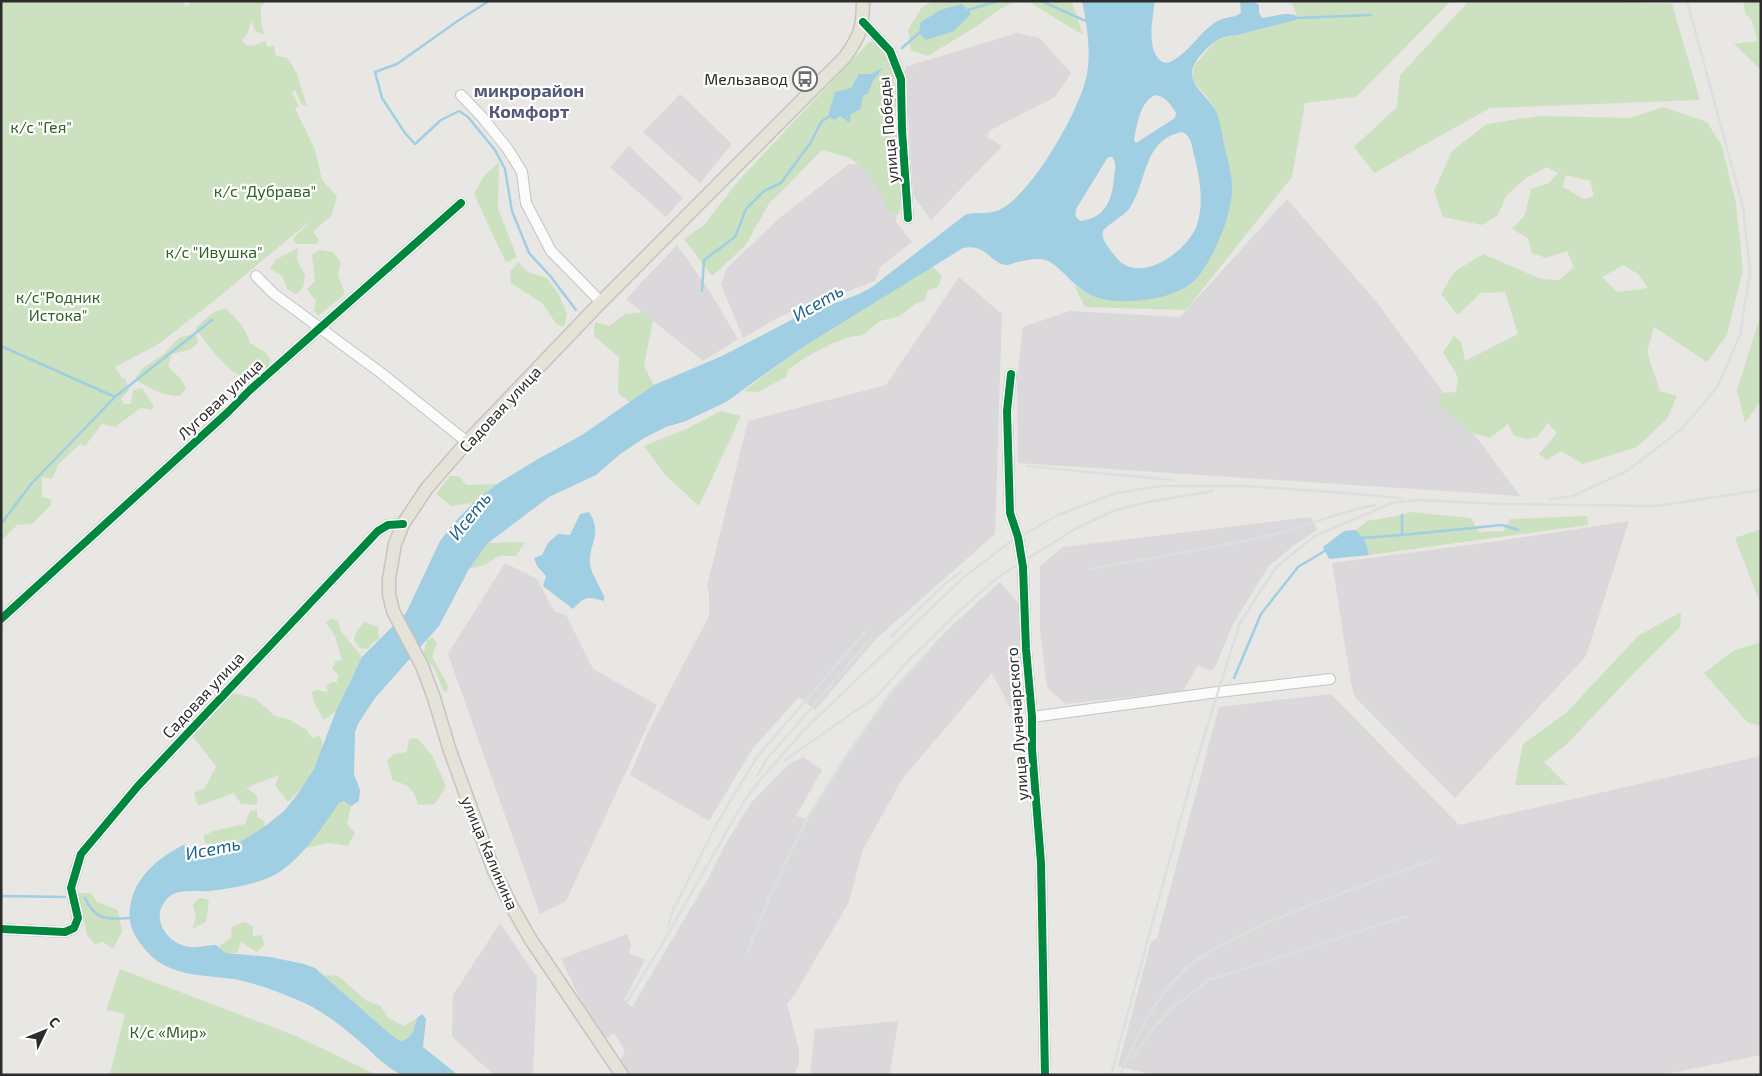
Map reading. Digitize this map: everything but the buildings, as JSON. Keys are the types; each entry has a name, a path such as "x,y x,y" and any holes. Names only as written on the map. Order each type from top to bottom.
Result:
{"main road":[{"path":"863,1 863,22"},
{"name":"Садовая улица","path":"403,524 427,488 467,442 601,302 845,57 857,40 863,22"},
{"name":"улица Калинина","path":"403,524 395,544 389,578 389,594 393,611 422,666 473,816 494,871 531,940 622,1075"}],"street":[{"name":"улица Победы","path":"863,22 890,51 901,79 902,130 908,218"},
{"path":"461,95 482,117 522,172 526,203 551,251 601,302"},
{"name":"Луговая улица","path":"1,619 250,390 461,203"},
{"path":"256,276 274,294 320,327 467,442"},
{"name":"улица Луначарского","path":"1011,374 1007,411 1010,513 1018,537 1023,567 1026,649 1032,717 1032,749 1041,863 1045,1075"},
{"name":"Садовая улица","path":"1,929 65,932 74,928 78,918 71,888 81,854 138,786 378,531 388,525 403,524"},
{"path":"1032,717 1330,679"}],"shaded area":[{"path":"1017,33 1040,38 1071,73 1055,97 989,131 987,137 1002,146 931,220 913,195 905,67"},
{"path":"680,94 732,144 700,183 643,132"},
{"path":"629,146 683,198 666,217 610,167"},
{"path":"849,164 898,165 896,222 912,242 881,266 875,281 781,316 743,338 721,284 727,268 782,216"},
{"path":"1287,199 1375,300 1520,496 1018,463 1017,378 1023,327 1070,311 1180,317"},
{"path":"677,245 707,287 738,339 703,361 626,299"},
{"path":"959,277 1002,314 995,534 877,638 815,710 799,697 753,748 709,821 630,775 648,732 709,616 707,586 748,421 886,385"},
{"path":"1311,517 1317,530 1293,546 1268,567 1233,624 1216,665 1211,671 1198,665 1183,691 1065,704 1047,687 1040,632 1040,566 1063,547"},
{"path":"1629,521 1586,656 1455,798 1354,696 1332,563"},
{"path":"505,563 537,579 554,611 566,615 593,669 657,705 566,901 540,914 448,654"},
{"path":"1000,582 1020,605 1022,721 1018,722 992,673 903,778 863,849 849,902 795,994 787,1004 799,1050 799,1063 794,1075 628,1075 622,1068 621,1059 625,1052 622,1046 614,1033 605,1039 586,1012 561,959 627,934 631,944 629,953 645,960 624,1000 632,1007 751,803 789,764 803,757 822,770 796,816 806,819 844,759 892,691 947,630"},
{"path":"1331,694 1459,825 1761,756 1761,1055 1661,1075 1153,1075 1118,1066 1151,942 1157,938 1219,707"},
{"path":"500,923 537,978 533,1075 494,1075 452,1037 453,995"},
{"path":"898,1021 890,1075 810,1075 815,1029"}],"green space":[{"path":"1,1 182,1 186,7 192,1 266,1 261,6 261,21 264,34 256,32 251,21 248,33 242,40 245,45 253,46 265,41 268,47 274,46 276,56 288,58 297,74 307,106 302,105 295,90 292,93 299,106 295,108 315,150 322,180 337,196 332,215 313,232 319,239 317,244 296,244 293,239 310,221 209,305 157,345 115,367 123,379 125,377 129,390 121,399 124,404 131,404 133,390 142,388 154,406 152,410 141,408 115,427 102,424 85,446 80,444 58,465 52,479 42,477 42,497 51,499 51,505 32,524 17,525 1,541"},
{"path":"934,1 1070,1 1072,2 1083,35 1029,2 1014,2 998,10 977,26 928,56 911,50 908,30 922,7"},
{"path":"1291,1 1451,1 1356,97 1305,103 1292,177 1186,310 1085,307 1074,285 1088,294 1148,299 1179,291 1192,284 1199,276 1215,247 1223,141 1220,122 1211,102 1194,82 1192,73 1196,63 1217,40 1256,28 1296,20 1297,16"},
{"path":"1469,1 1577,1 1672,4 1700,100 1490,108 1374,173 1354,147 1397,107 1400,75"},
{"path":"1743,1 1761,1 1761,70 1734,44 1758,41 1751,19 1745,13"},
{"path":"869,42 878,42 893,70 895,95 894,123 905,194 898,215 886,211 884,198 866,171 850,158 822,150 770,202 745,246 712,276 684,239 705,224 739,180","holes":["882,70 873,81 868,94 863,95 851,114 850,122 840,116 859,74 871,74"]},
{"path":"1663,107 1707,122 1722,146 1736,204 1743,270 1727,335 1707,362 1654,327 1647,352 1660,391 1677,396 1667,419 1637,447 1583,464 1561,451 1547,460 1539,454 1557,433 1548,423 1537,437 1527,439 1514,436 1508,424 1490,438 1469,432 1439,404 1442,393 1456,392 1458,377 1443,352 1454,336 1461,342 1465,361 1518,334 1505,292 1481,293 1458,315 1441,294 1454,272 1483,254 1541,279 1559,280 1574,267 1567,251 1546,258 1532,253 1528,238 1512,229 1525,215 1531,189 1549,183 1558,173 1547,167 1527,177 1506,196 1498,215 1482,225 1443,217 1434,191 1452,151 1487,124 1540,116 1630,118","holes":["1566,175 1590,181 1594,196 1584,199 1563,187","1624,265 1639,275 1648,288 1617,292 1602,277"]},
{"path":"499,162 498,209 517,257 506,263 474,194 484,176"},
{"path":"298,248 297,260 305,275 303,288 296,294 287,289 282,276 270,269 275,260"},
{"path":"320,250 333,252 341,262 338,275 345,294 318,316 314,311 316,301 307,289 315,281 312,255"},
{"path":"518,262 528,272 547,278 558,293 567,314 564,326 557,325 542,303 511,283 510,272"},
{"path":"932,266 942,276 938,287 928,290 924,301 916,303 900,316 880,321 863,335 849,337 806,357 788,370 786,377 758,392 744,391 803,347"},
{"path":"225,308 240,324 250,343 265,352 270,360 267,372 256,378 245,378 229,368 195,328 213,313"},
{"path":"645,312 653,321 644,366 654,385 630,402 618,393 619,357 594,336 595,322 609,326 625,314"},
{"path":"1761,314 1760,402 1745,423 1737,390"},
{"path":"193,334 197,336 198,343 189,350 172,354 168,366 181,379 186,388 180,396 156,391 135,379 143,368 165,353 179,338"},
{"path":"721,411 741,416 699,506 665,475 644,446 686,429"},
{"path":"450,476 459,476 466,485 497,484 473,503 451,506 436,494"},
{"path":"1410,512 1471,518 1479,532 1504,531 1510,519 1587,516 1588,525 1369,555 1365,540 1356,530 1367,521"},
{"path":"1761,529 1761,605 1735,538"},
{"path":"525,542 516,556 499,556 484,565 469,569 488,543"},
{"path":"1681,612 1680,627 1566,745 1544,762 1567,785 1515,785 1523,744 1566,713 1638,636"},
{"path":"331,618 338,621 341,631 362,657 336,711 325,719 322,718 313,700 312,692 317,690 328,692 326,686 331,682 337,682 338,675 332,668 336,661 342,660 335,636 326,623"},
{"path":"364,622 378,627 379,639 371,644 368,649 360,648 354,640 356,632"},
{"path":"433,637 437,643 432,656 448,686 447,692 443,690 434,668 423,655 427,640"},
{"path":"1761,642 1761,726 1747,722 1704,673 1733,651"},
{"path":"229,692 256,699 275,716 290,720 307,730 312,738 320,736 323,748 318,761 304,785 288,802 275,785 279,775 246,788 257,795 257,805 241,804 234,793 198,806 194,793 205,788 216,766 192,736"},
{"path":"417,738 432,755 446,786 435,804 418,805 415,795 410,788 393,781 387,760 394,754 407,752 409,739"},
{"path":"341,801 347,802 351,806 347,824 355,833 348,846 329,843 305,848"},
{"path":"257,810 257,817 265,822 264,827 229,848 205,843 203,836 213,831 245,824 250,811"},
{"path":"78,893 91,893 97,902 118,910 122,932 113,949 103,942 95,944 87,935"},
{"path":"200,898 209,900 206,922 192,929 196,918 193,904"},
{"path":"243,922 253,926 253,936 262,935 264,945 257,952 241,942 237,953 226,953 219,946 231,938 232,927"},
{"name":"К/с «Мир»","path":"120,969 296,1036 377,1075 110,1075 125,1014 106,1010"},
{"path":"323,975 338,976 367,1001 381,1006 388,1018 404,1026 417,1018 410,1036 400,1041 390,1034"}],"water":[{"name":"Исеть","path":"1082,1 1155,1 1152,24 1153,48 1160,60 1167,63 1179,56 1216,21 1241,13 1240,1 1253,1 1259,5 1259,13 1262,18 1286,14 1295,15 1298,18 1219,39 1204,51 1192,70 1195,84 1214,107 1219,120 1232,187 1231,203 1225,225 1215,248 1198,277 1177,292 1162,297 1146,300 1114,301 1083,291 1048,261 1033,259 1007,265 1001,264 978,248 963,248 803,347 726,402 644,438 619,455 596,475 549,497 488,543 469,569 439,626 375,698 358,724 355,732 354,774 360,790 359,801 351,806 344,801 339,803 303,851 276,874 260,881 235,887 210,891 178,892 169,897 163,904 160,920 167,935 174,941 190,947 216,945 226,953 270,957 315,968 400,1041 410,1036 414,1030 417,1018 422,1014 426,1019 423,1047 458,1075 401,1074 382,1062 334,1021 309,1005 247,982 185,973 161,963 150,955 135,935 131,927 130,918 132,897 142,878 164,856 183,845 190,846 202,854 220,854 264,827 284,811 314,769 336,711 362,657 406,613 440,541 473,503 497,484 582,435 654,385 722,356 795,318 859,294 872,287 965,215 999,210 1012,201 1026,187 1053,149 1083,89 1089,55","holes":["1156,95 1165,99 1170,104 1176,113 1175,118 1136,143 1134,140 1140,114 1146,102","1182,132 1188,136 1191,143 1200,183 1200,208 1197,225 1184,245 1162,262 1149,267 1137,268 1126,265 1106,245 1102,234 1107,226 1129,209 1153,153 1169,136","1108,157 1112,157 1115,162 1115,168 1112,192 1106,206 1097,216 1081,221 1076,216 1076,209"]},
{"path":"962,4 971,14 954,31 926,40 919,33 921,22 940,10"},
{"path":"883,68 873,81 868,94 863,95 861,109 851,114 850,123 840,116 835,120 828,117 835,92 851,88 859,74 871,74"},
{"path":"589,512 595,526 590,567 604,596 604,601 587,598 573,609 543,586 546,576 537,566 534,558 542,555 548,543 558,534 570,535 580,514"},
{"path":"1356,530 1365,540 1369,555 1329,559 1323,547 1344,531"}],"waterway":[{"path":"489,1 397,64 375,72 382,98 405,133 415,144 441,120 459,111 468,117 495,150 505,169 512,211 529,253 551,277 576,310"},
{"path":"968,10 998,1"},
{"path":"1041,1 1088,22"},
{"path":"1295,18 1371,15"},
{"path":"902,48 919,33"},
{"path":"702,291 704,260 735,237 746,209 764,191 781,183 811,142 821,122 828,117"},
{"path":"1,524 31,484 115,397 212,320"},
{"path":"1,346 115,397"},
{"path":"1402,515 1402,535 1502,525 1518,530"},
{"path":"1361,538 1402,535"},
{"path":"1234,678 1261,614 1298,567 1328,549"},
{"path":"1,896 65,897"},
{"path":"85,898 89,906 98,915 109,918 131,918"}],"railway":[{"path":"1551,499 1573,496 1627,471 1683,428 1718,386 1740,335 1750,273 1743,207 1687,1"},
{"path":"1027,466 1172,480"},
{"path":"626,1003 664,941 744,801 761,779 804,730 964,577 1007,544 1058,515 1116,493 1161,486 1246,486 1401,498"},
{"path":"1111,1075 1194,770 1240,623 1276,567 1315,536 1392,503 1416,500 1501,504 1657,506 1761,490"},
{"path":"785,760 877,696 906,663 959,611 997,578 1075,529 1113,511 1148,502 1213,491"},
{"path":"1090,569 1262,537 1375,505"},
{"path":"891,637 946,583 962,571"},
{"path":"668,927 672,912 717,823 757,757 865,632"},
{"path":"757,776 766,760 872,638"},
{"path":"747,953 771,893 807,819 844,759 892,691 929,651"},
{"path":"1120,1075 1132,1047 1154,1007 1183,971 1199,958 1280,918 1432,860"},
{"path":"1133,1058 1152,1030 1172,1008 1209,980 1407,916"}],"cycle path":[{"path":"863,22 890,51 901,79 902,130 908,218"},
{"path":"1,619 250,390 461,203"},
{"path":"1011,374 1007,411 1010,513 1018,537 1023,567 1026,649 1032,717 1032,749 1041,863 1045,1075"},
{"path":"1,929 65,932 74,928 78,918 71,888 81,854 138,786 378,531 388,525 403,524"}],"place":[{"name":"Мельзавод","path":"805,79"}],"district":[{"name":"микрорайон Комфорт","path":"529,101"}],"park label":[{"name":"к/с \"Гея\"","path":"41,127"},
{"name":"к/с \"Дубрава\"","path":"265,191"},
{"name":"к/с \"Ивушка\"","path":"214,252"},
{"name":"к/с\"Родник Истока\"","path":"58,306"}]}
